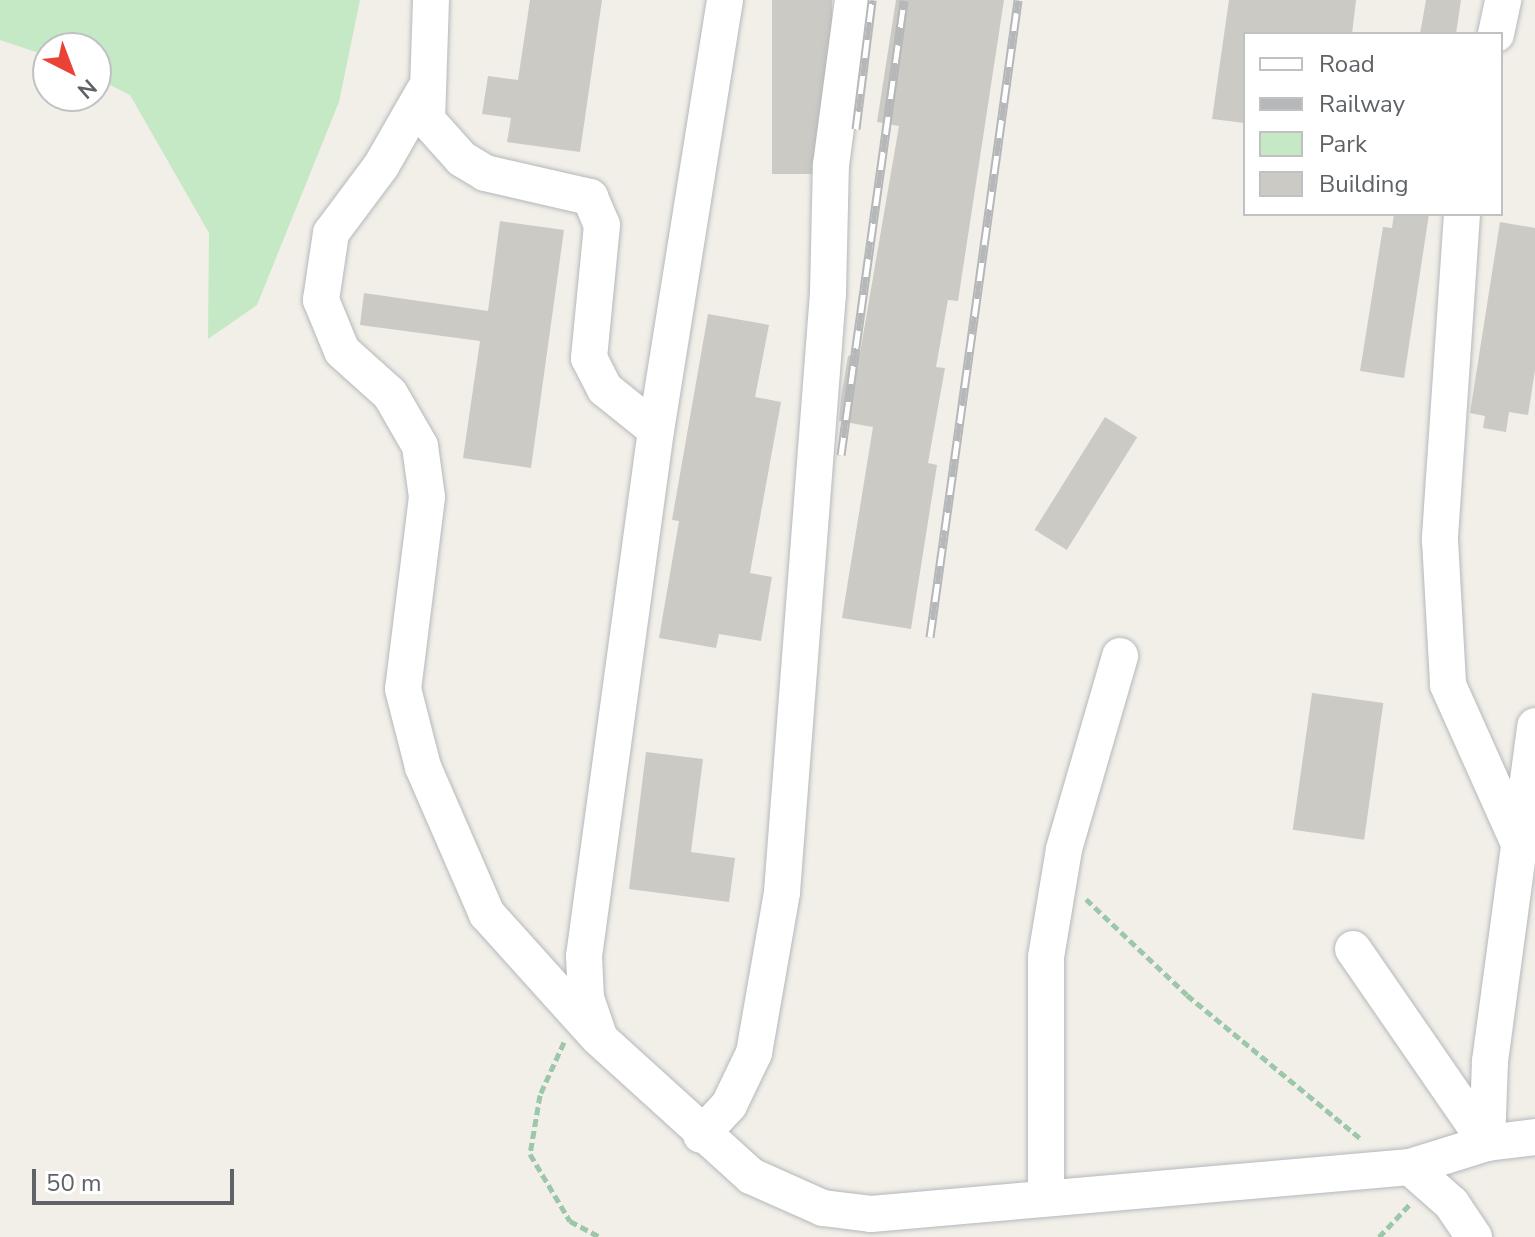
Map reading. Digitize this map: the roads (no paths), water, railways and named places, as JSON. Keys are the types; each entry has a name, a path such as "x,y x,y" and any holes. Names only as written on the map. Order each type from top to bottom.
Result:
{"lane":[{"path":"431,0 430,68 424,91 381,166 331,233 321,300 342,351 390,394 420,446 427,497 403,689 423,767 487,914 588,1027 701,1135 762,1183 823,1208 871,1214 1260,1176 1413,1175 1487,1143 1535,1137"},
{"path":"588,1027 584,956 656,430 725,0"},
{"path":"701,1135 729,1105 754,1053 782,892 827,308 831,165 853,0"},
{"path":"1496,32 1503,0"},
{"path":"424,91 427,120 462,159 485,173 590,197 602,225 589,358 605,389 656,430"},
{"path":"1462,216 1440,540 1448,685 1519,844"},
{"path":"1046,1197 1046,957 1060,874 1120,656"},
{"path":"1487,1143 1490,1061 1535,726"},
{"path":"1353,949 1487,1143"},
{"path":"1413,1175 1474,1237"}],"railway":[{"path":"856,129 872,0"},
{"path":"841,455 904,0"},
{"path":"930,637 1018,0"}]}
